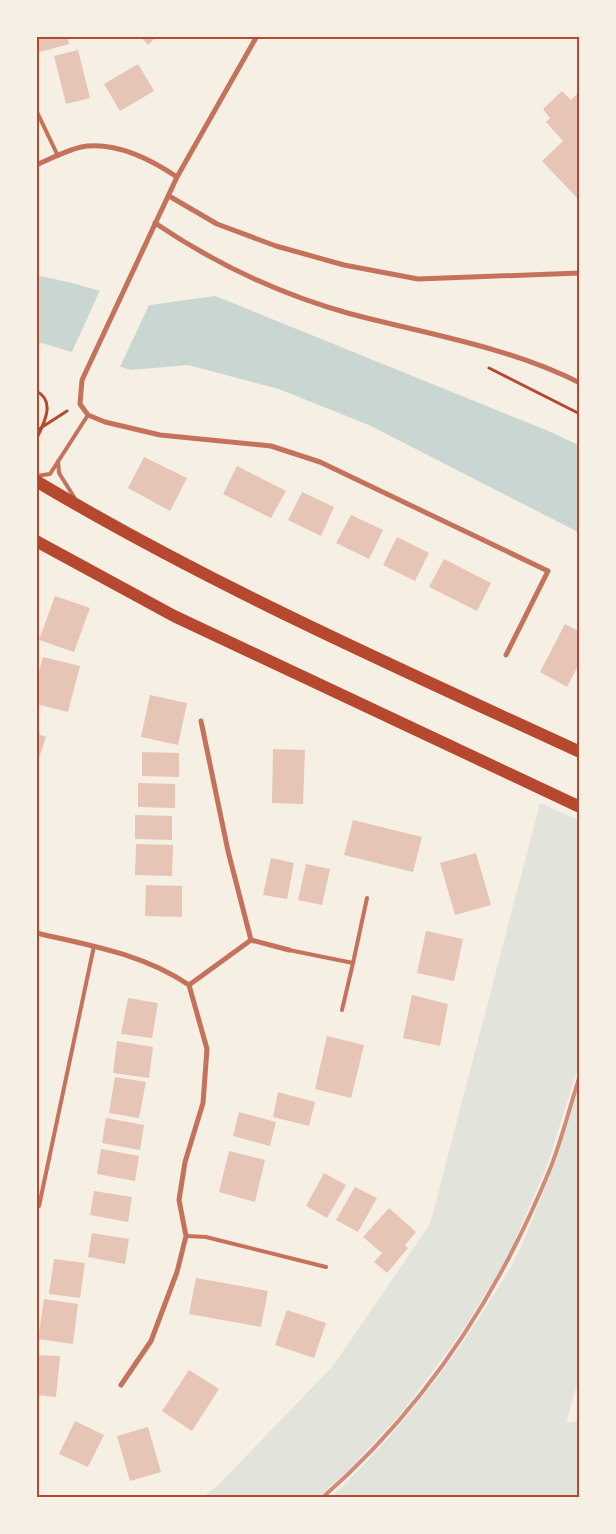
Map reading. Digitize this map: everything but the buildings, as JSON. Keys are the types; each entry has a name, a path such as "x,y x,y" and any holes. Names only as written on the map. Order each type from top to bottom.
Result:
{"main road":[{"path":"36,481 108,524 256,600 580,752"},
{"path":"36,541 174,616 580,807"}],"street":[{"path":"257,36 177,177 82,380 80,404 88,415 105,422 160,435 271,446 320,462 548,571 506,656"},
{"path":"36,165 86,146 111,148 149,159 177,177"},
{"path":"169,196 216,224 276,246 344,265 390,274 418,279 580,273"},
{"path":"155,223 195,250 284,292 349,313 443,336 550,368 580,383"},
{"path":"201,722 228,851 251,940"},
{"path":"36,933 132,956 165,969 189,985 207,1049 203,1103 185,1162 179,1200 186,1236 177,1272 151,1341 121,1385"},
{"path":"251,940 290,950"},
{"path":"189,985 251,940"}],"lane":[{"path":"36,110 58,156"},
{"path":"36,476 50,474 88,415"},
{"path":"58,462 59,473 84,509"},
{"path":"342,1010 367,898"},
{"path":"39,1206 94,946"},
{"path":"290,950 353,963"},
{"path":"186,1236 206,1237 326,1267"}],"path":[{"path":"484,365 580,414"},
{"path":"36,391 45,399 48,407 46,420 36,440"},
{"path":"36,431 47,426 58,415"}],"shaded area":[{"path":"36,275 150,305 215,296 553,433 580,446 580,533 369,425 279,389 188,365 131,370 42,343 36,345"},
{"path":"540,803 580,821 580,1061 547,1166 506,1261 461,1333 404,1410 348,1471 317,1498 201,1498 217,1486 333,1366 430,1224"},
{"path":"580,1083 580,1374 566,1423 580,1421 580,1498 330,1498 374,1454 433,1383 469,1333 509,1270 541,1198"}],"pier":[{"path":"101,288 150,303 119,369 71,354"}],"railway":[{"path":"322,1498 359,1463 426,1388 482,1305 507,1261 550,1169 580,1075"}]}
